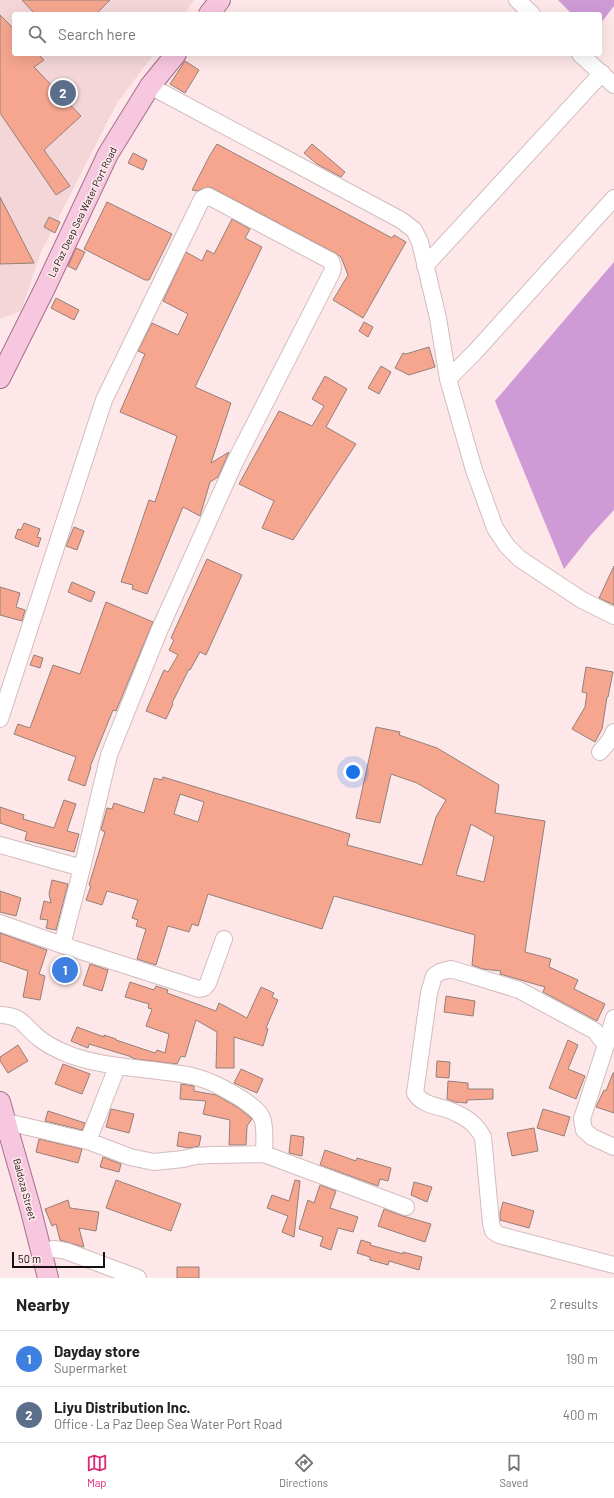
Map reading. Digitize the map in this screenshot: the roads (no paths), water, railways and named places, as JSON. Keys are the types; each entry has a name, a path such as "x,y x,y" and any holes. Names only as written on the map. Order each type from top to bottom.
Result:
{"main road":[{"path":"210,12 220,0"},
{"name":"La Paz Deep Sea Water Port Road","path":"0,378 45,288 108,154 150,86 174,56"},
{"name":"Baldoza Street","path":"0,1102 7,1122 48,1278"}],"street":[{"path":"517,0 530,12"},
{"path":"582,56 614,85"},
{"path":"425,266 602,73"},
{"path":"150,86 401,220 414,230 420,242 438,318 448,379 474,470 495,528 507,546 520,559 582,600 614,616"},
{"path":"0,719 104,400 202,199 208,196 331,261 333,267 332,272 235,462 159,631 113,744 62,945"},
{"path":"448,379 474,353 614,198"},
{"path":"600,752 610,740 614,732"},
{"path":"0,845 82,868"},
{"path":"0,923 62,945 199,989 204,988 208,983 224,939"},
{"path":"606,1045 595,1031 519,990 451,969 440,972 434,976 429,993 415,1094 422,1102 455,1112 466,1119 476,1126 483,1138 493,1231 499,1234 614,1265"},
{"path":"0,1015 13,1016 24,1023 40,1039 71,1055 117,1067 194,1077 228,1090 251,1105 261,1116 264,1125 264,1154"},
{"path":"614,1018 582,1119 584,1130 592,1137 614,1147"},
{"path":"88,1141 117,1067"},
{"path":"7,1122 88,1141 130,1157 154,1162 204,1155 264,1154 406,1207"},
{"path":"41,1251 66,1251 138,1278"}],"place":[{"name":"Liyu Distribution Inc.","path":"63,93"},
{"name":"Dayday store","path":"65,970"}]}
